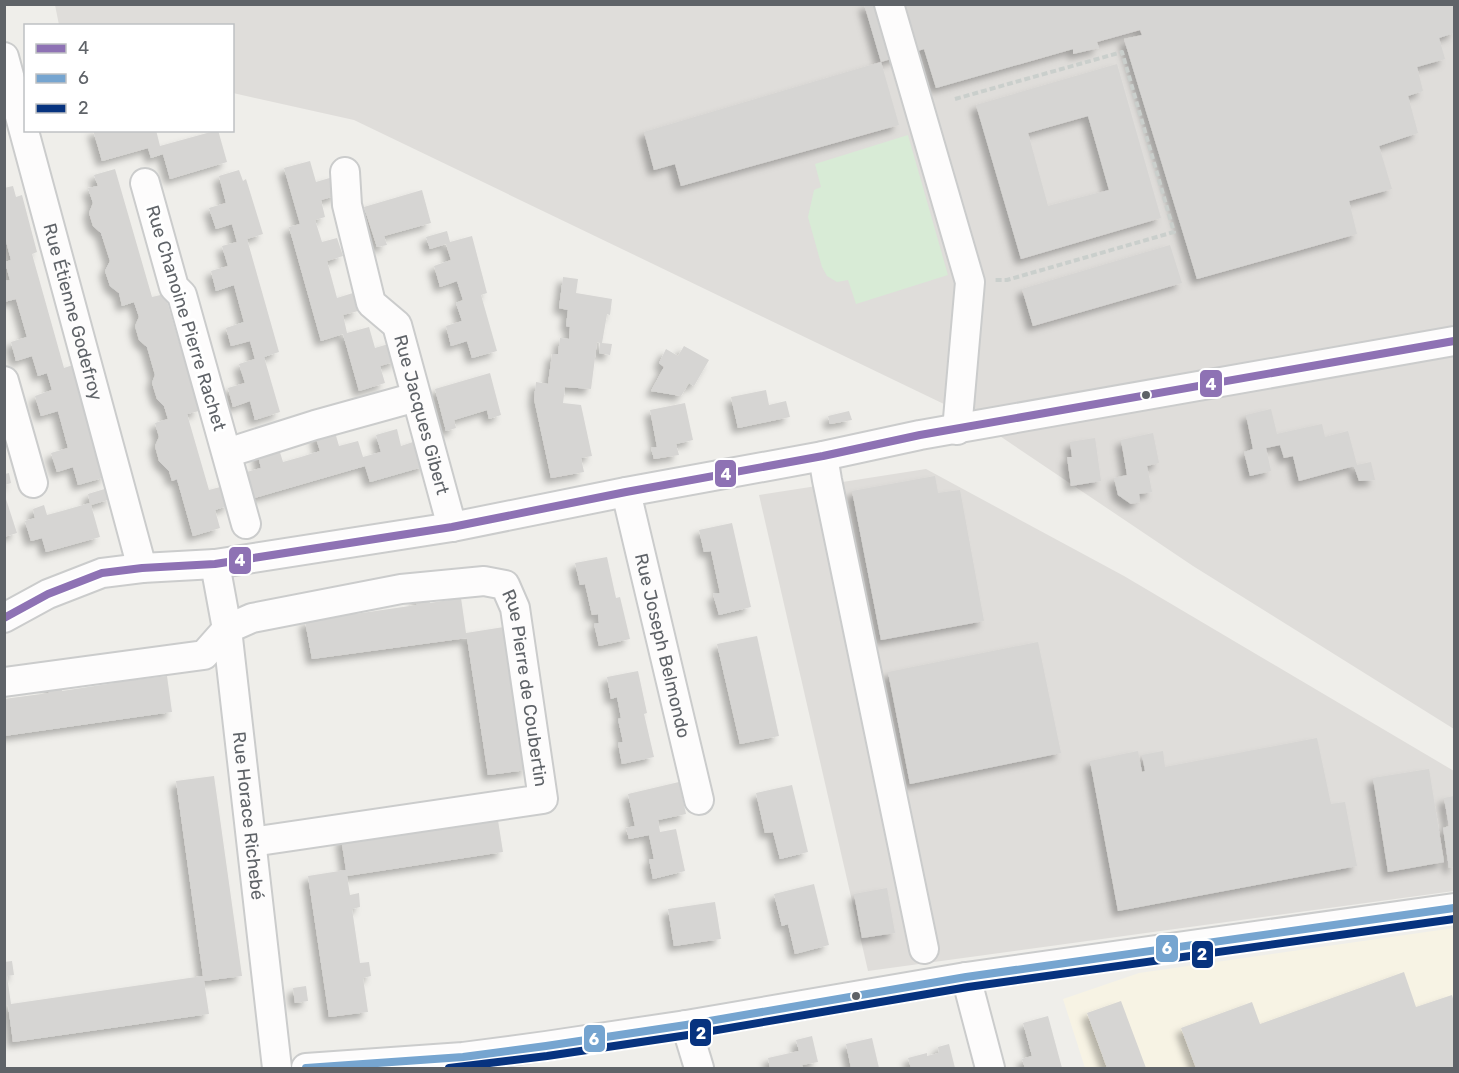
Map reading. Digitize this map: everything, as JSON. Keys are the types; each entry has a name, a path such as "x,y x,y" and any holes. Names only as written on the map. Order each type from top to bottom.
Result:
{"street":[{"path":"889,4 970,282 957,430"},
{"name":"Rue Étienne Godefroy","path":"4,57 24,131"},
{"name":"Rue Étienne Godefroy","path":"24,132 142,568"},
{"name":"Rue Jacques Gibert","path":"345,172 347,205 371,303 397,326 452,527"},
{"name":"Rue Chanoine Pierre Rachet","path":"145,183 174,287 183,295 246,524"},
{"path":"4,618 48,594 102,573 142,568 215,564 452,527 823,456 920,435 1455,341"},
{"path":"4,381 33,483"},
{"name":"Rue Chanoine Pierre Rachet","path":"227,453 315,425 416,397"},
{"path":"823,456 924,949"},
{"name":"Rue Joseph Belmondo","path":"626,492 699,800"},
{"name":"Rue Horace Richebé","path":"215,564 227,628 277,1068"},
{"name":"Rue Pierre de Coubertin","path":"4,682 204,654 227,628 252,618 401,589 484,581 504,585 515,608 543,799 252,842"},
{"path":"306,1068 463,1057 548,1057 686,1025 966,977 1455,908"},
{"path":"966,977 990,1068"},
{"path":"686,1025 699,1068"}],"path":[{"path":"955,99 1122,52 1174,232 1007,280 970,282"}],"shaded area":[{"path":"55,5 1454,5 1454,729 1193,566 973,418 354,120 234,93 234,24 59,24"},
{"path":"926,469 1124,576 1454,771 1454,891 868,971 759,495"},
{"path":"1454,928 1454,1068 1085,1068 1063,999 1139,973"}],"green space":[{"path":"908,135 948,275 856,304 848,280 837,282 827,276 822,267 808,217 814,190 821,187 815,164"}],"building":[{"path":"864,4 1453,4 1454,33 1439,38 1445,59 1417,67 1423,91 1408,96 1418,133 1379,146 1392,189 1349,201 1357,234 1197,279 1124,39 1142,35 1140,30 1097,42 1099,48 1073,54 1073,49 936,88 924,49 881,62"},
{"path":"881,62 899,125 681,186 675,164 654,170 644,132"},
{"path":"1117,64 1161,218 1021,259 976,105","holes":["1088,116 1109,190 1048,206 1028,133"]},
{"path":"94,132 156,132 160,146 211,132 219,132 227,162 170,179 163,154 151,158 148,148 102,161"},
{"path":"310,161 316,182 333,177 338,195 321,200 325,217 315,220 322,242 337,238 343,256 327,261 337,298 353,293 358,311 343,315 347,333 369,327 375,348 392,343 397,361 380,366 385,383 359,391 343,334 321,341 289,227 300,224 284,168"},
{"path":"115,169 152,297 165,294 199,411 187,414 209,490 224,486 230,505 215,510 220,528 193,536 177,479 172,481 169,471 159,461 155,446 159,437 155,423 168,419 164,406 157,399 152,383 155,375 147,347 139,340 135,326 139,317 134,302 122,306 119,293 110,286 105,271 110,261 101,233 93,226 89,213 93,203 88,188 98,186 94,175"},
{"path":"239,170 243,181 246,179 263,234 247,239 279,352 264,357 280,412 255,420 250,401 233,407 228,388 245,383 239,364 255,359 250,341 231,346 226,328 244,322 234,285 216,291 211,271 228,266 222,246 237,242 232,224 216,229 209,208 226,203 219,176"},
{"path":"13,186 16,197 22,195 37,252 32,254 64,368 73,365 106,477 78,485 73,467 57,472 51,453 68,448 58,411 41,416 35,396 52,390 47,373 38,376 32,356 16,361 11,342 27,337 16,299 4,302 4,281 10,280 5,262 11,260 6,241 4,242 4,188"},
{"path":"422,190 431,223 384,236 387,245 377,247 364,207"},
{"path":"447,231 450,242 472,236 487,293 481,295 497,351 472,358 467,341 451,346 446,326 462,321 456,303 463,300 457,281 440,287 434,266 451,260 446,244 430,249 426,237"},
{"path":"1170,245 1182,283 1033,326 1022,289"},
{"path":"563,277 578,279 576,293 612,299 602,343 612,344 610,355 599,353 600,343 597,342 591,389 565,387 563,403 581,405 592,456 581,458 584,472 551,478 534,399 536,382 548,384 552,354 558,354 560,338 569,339 570,327 566,326 568,310 559,308"},
{"path":"684,346 709,360 694,386 689,383 681,396 651,391 664,367 659,363 666,349 678,356"},
{"path":"490,373 501,415 489,419 487,410 454,420 456,428 446,431 435,389"},
{"path":"766,390 769,405 786,401 790,417 738,428 731,397"},
{"path":"685,403 693,440 676,444 679,455 654,459 651,448 657,447 650,410"},
{"path":"1271,409 1277,434 1322,424 1325,437 1348,431 1357,465 1371,462 1375,480 1359,481 1354,466 1299,481 1293,456 1284,458 1280,445 1266,448 1271,471 1250,476 1244,452 1253,449 1246,415"},
{"path":"849,411 852,420 830,424 828,416"},
{"path":"334,429 339,446 358,441 363,457 381,452 376,435 397,429 401,446 419,440 426,466 370,482 365,466 251,499 243,473 261,468 257,452 278,446 283,462 301,457 320,451 315,435"},
{"path":"1153,433 1159,463 1147,466 1152,492 1139,494 1140,502 1131,504 1118,495 1114,478 1127,475 1121,440"},
{"path":"1095,438 1101,481 1071,486 1067,457 1072,457 1070,442"},
{"path":"9,473 11,483 5,485 5,474"},
{"path":"935,476 938,493 960,490 984,621 881,640 852,491"},
{"path":"108,488 111,499 91,505 100,537 46,552 42,538 31,541 25,521 35,518 33,509 44,505 47,515 62,511 90,503 88,494"},
{"path":"4,493 17,533 4,537"},
{"path":"732,523 751,607 719,615 713,594 720,593 711,551 704,552 699,530"},
{"path":"607,557 616,598 620,597 630,639 599,646 594,624 599,623 598,614 592,615 585,584 580,585 575,563"},
{"path":"429,596 430,603 461,598 466,633 504,627 527,770 488,775 467,638 312,659 305,621 341,616 340,608 354,606 355,614 417,605 416,598"},
{"path":"757,636 779,736 740,744 717,644"},
{"path":"1038,642 1061,753 910,784 888,672"},
{"path":"638,671 647,713 644,714 654,757 622,764 618,743 623,742 618,719 621,718 617,697 611,699 607,677"},
{"path":"133,673 134,680 167,676 172,712 4,736 4,699 49,693 48,685 61,683 62,691 121,682 119,674"},
{"path":"1317,738 1331,804 1345,802 1357,866 1118,911 1090,761 1138,751 1142,772 1145,771 1142,755 1163,751 1165,767"},
{"path":"1429,769 1444,862 1388,872 1373,778"},
{"path":"214,776 242,976 204,981 209,1014 13,1042 8,1005 4,1005 4,962 12,961 14,975 7,976 11,1004 203,976 176,781"},
{"path":"679,782 686,814 658,820 660,832 676,829 685,871 653,879 649,859 654,859 649,835 629,839 626,828 635,826 628,794"},
{"path":"792,785 808,852 780,859 773,832 765,833 756,793"},
{"path":"1454,796 1454,867 1449,868 1443,828 1449,826 1444,798"},
{"path":"497,814 503,852 347,876 350,895 359,893 360,907 352,909 360,963 369,962 371,976 363,978 368,1012 329,1017 308,876 346,870 341,838"},
{"path":"814,884 829,945 795,954 788,924 782,926 774,894"},
{"path":"887,888 895,933 862,938 854,894"},
{"path":"715,902 721,939 674,946 668,909"},
{"path":"1404,972 1416,1007 1452,995 1454,1002 1454,1068 1196,1068 1181,1028 1252,1002 1260,1024"},
{"path":"306,986 308,1001 295,1003 293,988"},
{"path":"1121,1001 1146,1068 1107,1068 1087,1013"},
{"path":"1048,1016 1062,1068 1025,1068 1022,1059 1032,1056 1023,1023"},
{"path":"812,1036 818,1062 802,1065 803,1068 770,1068 768,1058 799,1051 796,1040"},
{"path":"872,1038 879,1068 851,1068 846,1044"},
{"path":"949,1044 955,1068 911,1068 908,1058 927,1053 927,1056 939,1053 938,1047"}],"transit line":[{"name":"4","path":"4,618 48,594 102,573 142,568 215,564 452,527 823,456 920,435 1454,341"},
{"name":"6","path":"306,1068 463,1057 546,1046 686,1025 966,977 1454,908"},
{"name":"2","path":"449,1068 688,1035 968,987 1454,919"}]}
